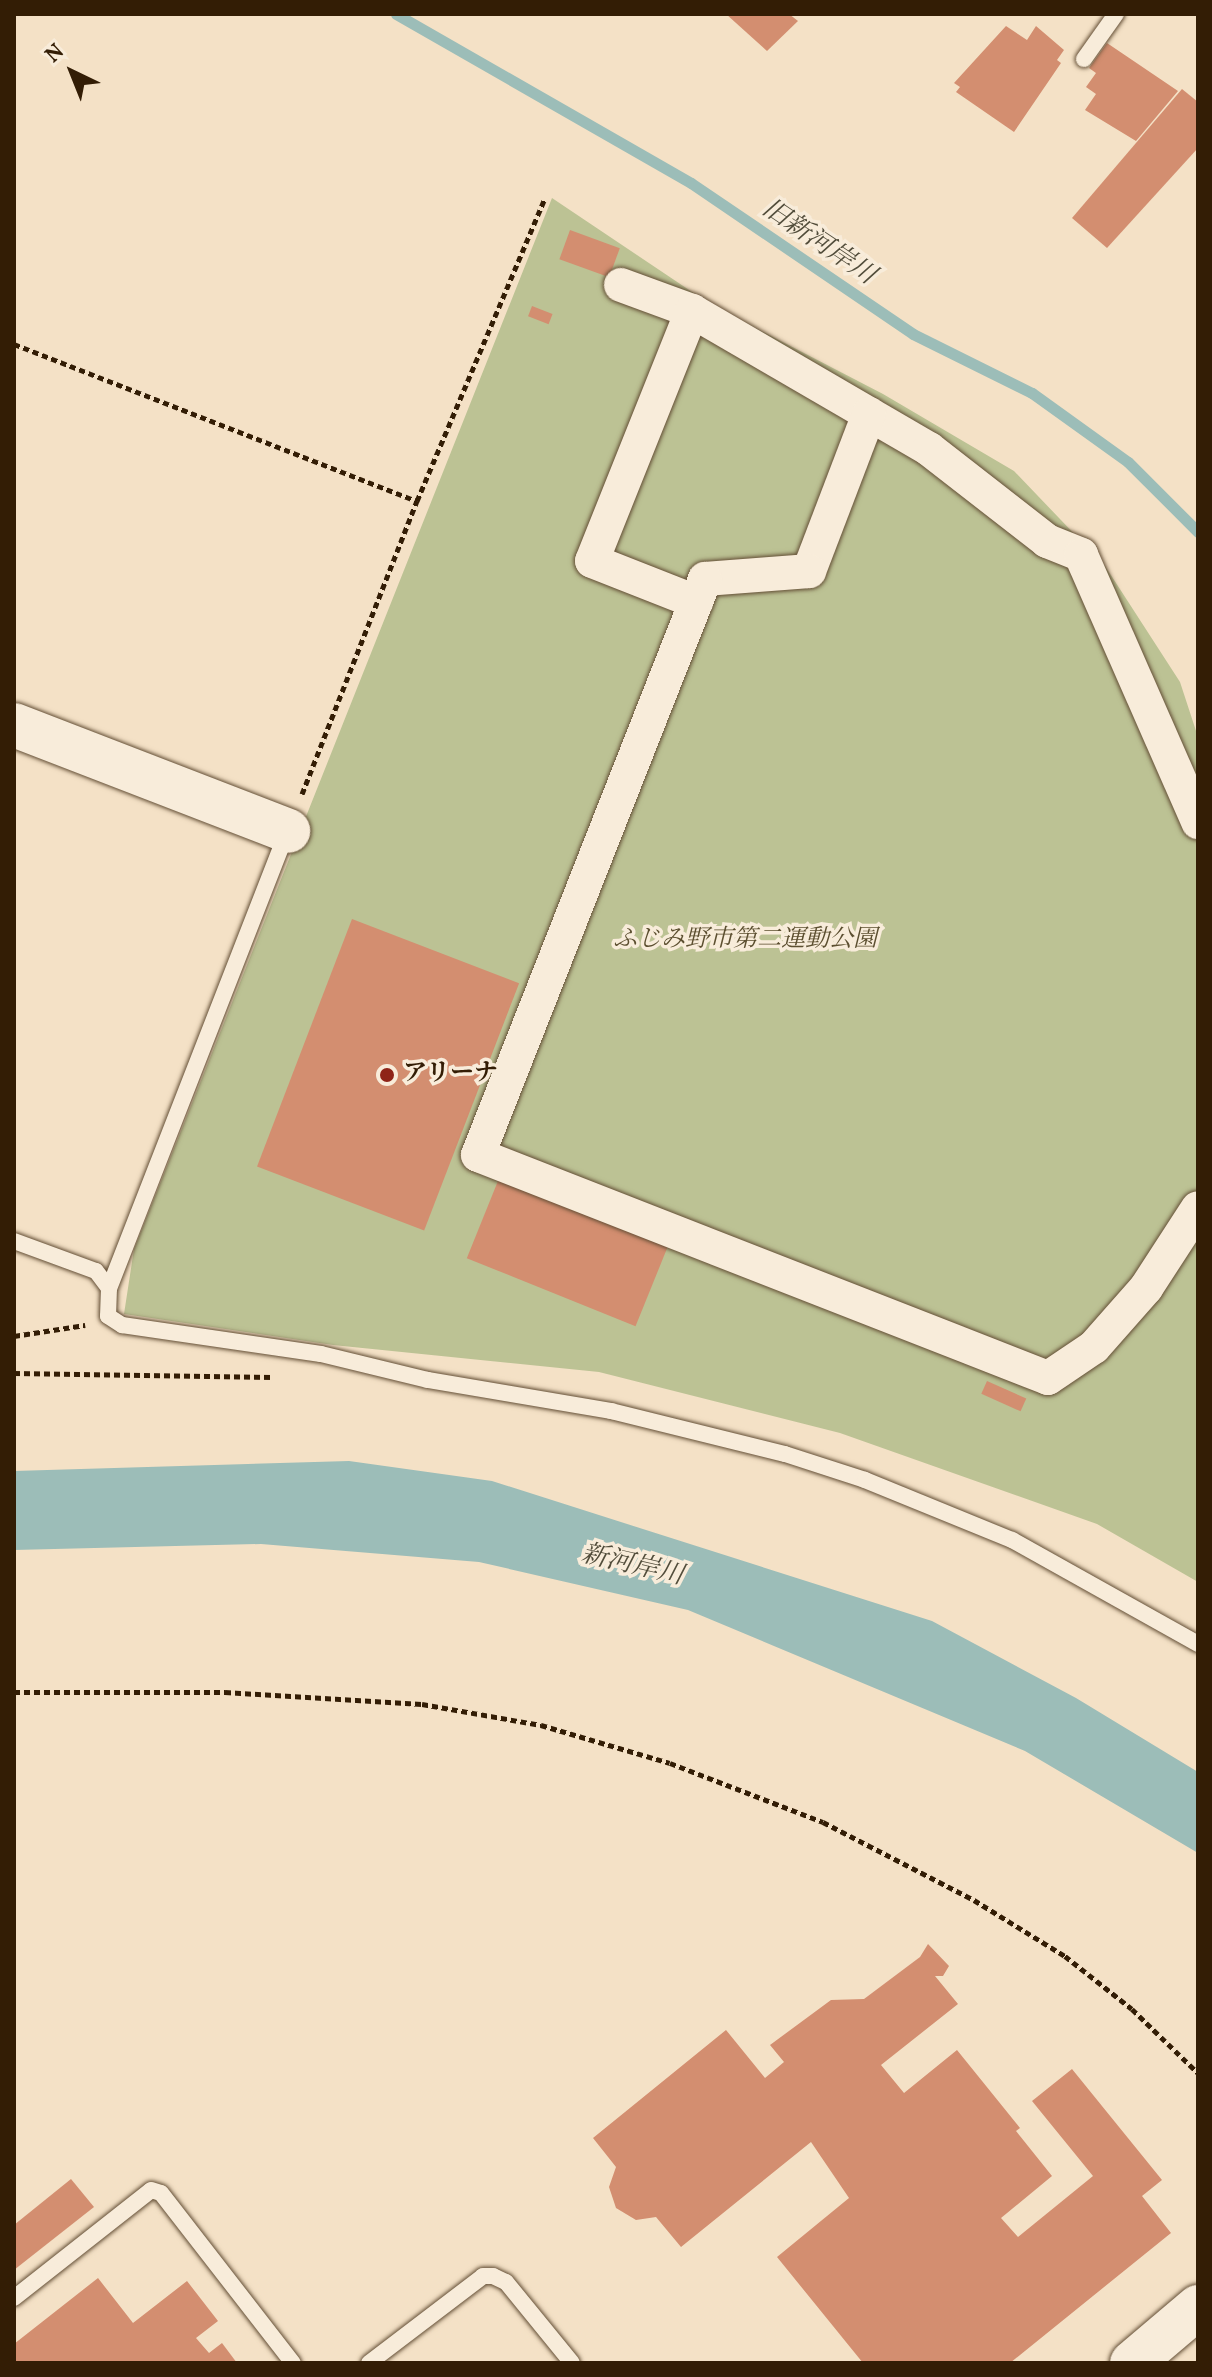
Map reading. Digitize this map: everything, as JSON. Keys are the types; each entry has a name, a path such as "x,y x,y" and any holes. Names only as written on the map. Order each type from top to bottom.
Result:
{"street":[{"path":"621,285 692,311 929,449 1047,541 1081,555 1198,822"},
{"path":"692,311 592,561 696,602"},
{"path":"869,414 809,571 705,579 478,1155 1048,1378 1094,1347 1146,1288 1198,1208"},
{"path":"14,725 288,831"},
{"path":"1132,2363 1198,2307"}],"lane":[{"path":"1084,59 1116,14"},
{"path":"288,831 109,1288 108,1316 114,1321 321,1354 428,1380 611,1411 785,1454 889,1489 1012,1540 1198,1644"},
{"path":"14,1241 96,1271 109,1288"},
{"path":"14,2298 151,2190 161,2193 293,2363"},
{"path":"369,2363 483,2276 493,2276 506,2282 572,2363"}],"path":[{"path":"288,831 417,501 545,198"},
{"path":"14,344 417,501"},
{"path":"14,1336 114,1321"},
{"path":"14,1373 281,1377"},
{"path":"14,1692 225,1692 422,1704 541,1725 670,1763 823,1822 974,1900 1065,1956 1132,2009 1198,2073"}],"green space":[{"name":"ふじみ野市第二運動公園","path":"552,198 713,306 883,394 1014,471 1105,566 1180,682 1198,737 1198,1582 1097,1524 840,1433 599,1372 333,1345 124,1314 134,1249"}],"water":[{"name":"新河岸川","path":"349,1461 492,1481 932,1621 1076,1698 1198,1772 1198,1853 1025,1751 688,1610 479,1562 261,1544 14,1550 14,1471"}],"building":[{"path":"726,14 789,14 798,21 767,51"},
{"path":"1006,26 1027,40 1036,26 1064,50 1057,60 1061,63 1014,132 956,92 960,87 954,83"},
{"path":"1107,43 1178,91 1136,141 1085,110 1096,94 1086,87 1096,73 1089,68"},
{"path":"1182,89 1198,102 1198,148 1107,248 1072,218"},
{"path":"570,230 620,248 609,277 559,259"},
{"path":"532,306 553,314 549,324 528,316"},
{"name":"アリーナ","path":"352,919 519,983 424,1231 257,1166"},
{"path":"502,1171 671,1239 636,1326 467,1258"},
{"path":"987,1381 1026,1398 1021,1411 981,1394"},
{"path":"928,1944 949,1966 943,1976 935,1976 958,2004 881,2065 904,2093 957,2050 1020,2128 1016,2131 1052,2176 1001,2218 1018,2237 1093,2176 1032,2101 1072,2069 1162,2180 1142,2196 1171,2233 1010,2363 863,2363 777,2257 849,2198 811,2142 681,2247 656,2217 636,2220 616,2208 609,2187 616,2167 593,2138 726,2030 765,2078 784,2062 770,2045 831,2000 864,1999 920,1957"},
{"path":"71,2179 94,2207 14,2270 14,2225"},
{"path":"98,2278 133,2323 187,2281 218,2321 196,2338 209,2353 222,2343 237,2363 14,2363 14,2344"}],"waterway":[{"name":"旧新河岸川","path":"396,14 691,183 913,334 1032,393 1128,462 1198,532"}],"place":[{"name":"アリーナ","path":"387,1075"}]}
